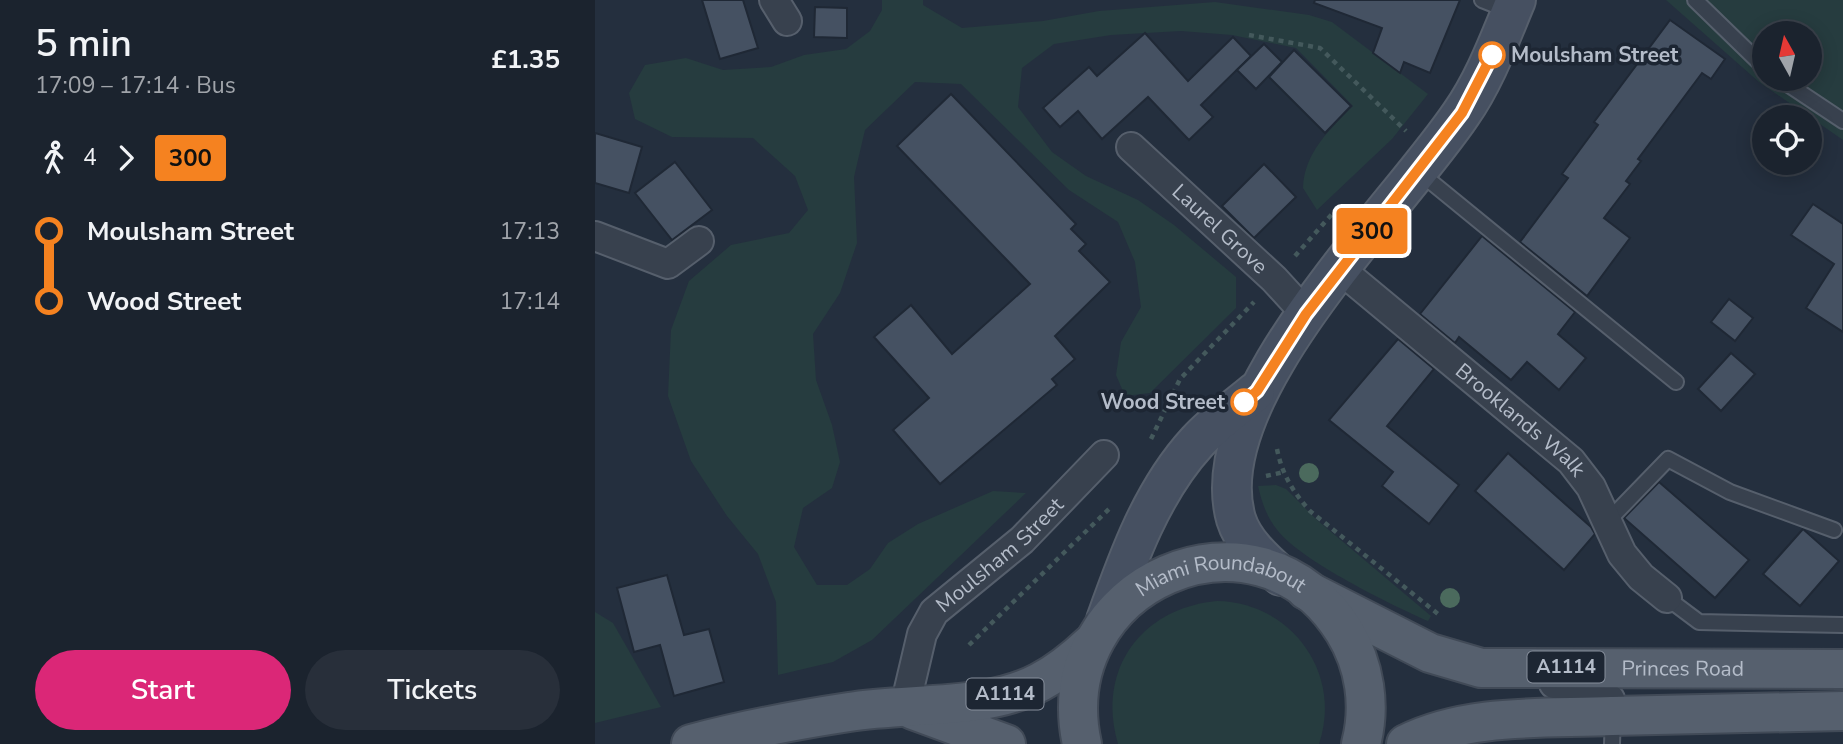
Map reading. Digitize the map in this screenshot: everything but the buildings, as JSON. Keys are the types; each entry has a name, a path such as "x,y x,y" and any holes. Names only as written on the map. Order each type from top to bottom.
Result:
{"main road":[{"path":"1294,583 1261,558 1245,537 1233,504 1233,462 1257,391 1306,314 1462,113 1503,4"},
{"path":"1099,632 1131,551 1162,491 1197,442 1257,391"},
{"name":"Miami Roundabout","path":"1082,744 1077,697 1081,671 1099,632 1128,597 1153,580 1185,567 1236,563 1294,583 1336,619 1359,662 1366,700 1361,744"},
{"name":"Princes Road","path":"1294,583 1430,653 1481,668 1843,669"},
{"name":"A1114","path":"691,744 734,732 849,712 995,697 1037,684 1065,667 1099,632"},
{"name":"A1114","path":"905,706 944,723 1006,744"},
{"name":"Princes Road","path":"1406,744 1454,726 1516,719 1612,730 1843,711"}],"street":[{"name":"Laurel Grove","path":"1131,147 1274,279 1306,314"},
{"path":"595,236 668,264 699,241"},
{"name":"Brooklands Walk","path":"1341,270 1571,461 1591,487 1622,554 1641,577 1667,598"},
{"name":"Moulsham Street","path":"905,706 922,634 934,612 1021,540 1104,455"},
{"name":"Princes Road","path":"1481,668 1517,684 1586,685 1610,699 1612,730"}],"lane":[{"path":"1695,0 1752,55"},
{"path":"1798,91 1843,121"},
{"path":"1418,171 1676,382"},
{"path":"1607,522 1668,459 1730,492 1834,530"},
{"path":"1667,598 1699,622 1843,625"}],"path":[{"path":"1249,35 1320,48 1406,131"},
{"path":"1147,446 1179,379 1342,203"},
{"path":"1277,446 1280,464 1293,492 1310,511 1444,619"},
{"path":"969,645 1094,524 1118,496"}],"green space":[{"path":"882,0 923,0 923,5 962,28 1043,21 1099,11 1215,2 1309,15 1332,22 1428,94 1392,139 1317,210 1303,188 1304,175 1320,142 1353,106 1296,48 1232,35 1181,31 1111,35 1054,44 1022,68 1018,107 1052,152 1086,176 1138,200 1174,225 1236,277 1236,308 1150,393 1125,396 1116,375 1121,342 1141,307 1135,262 1118,222 1069,190 961,84 915,82 865,130 854,177 857,243 840,293 813,334 816,380 832,425 840,462 832,488 803,508 794,547 817,585 847,585 870,569 888,543 918,524 993,491 1026,493 872,640 833,662 778,675 776,602 758,554 727,516 691,461 668,396 671,330 689,281 731,245 789,233 808,210 795,176 753,138 672,137 635,119 629,93 645,65 686,58 723,70 771,67 804,55 846,49 870,31 882,10"},
{"path":"1666,0 1843,0 1843,140 1822,126 1822,105 1792,105 1772,91 1822,91 1822,21 1752,21 1752,76"},
{"path":"1276,485 1286,489 1317,520 1431,616 1428,621 1348,581 1290,543 1271,521 1258,486"},
{"path":"1217,601 1244,605 1268,614 1288,628 1305,646 1317,668 1324,692 1325,718 1319,744 1118,744 1113,717 1113,691 1120,668 1131,647 1146,630 1166,616 1190,606"},
{"path":"595,612 613,623 661,707 595,723"}],"bus line":[{"name":"300","path":"1244,402 1257,391 1265,373 1306,314 1462,113 1492,55"}],"place":[{"name":"Moulsham Street","path":"1492,55"},
{"name":"Wood Street","path":"1244,402"}]}
